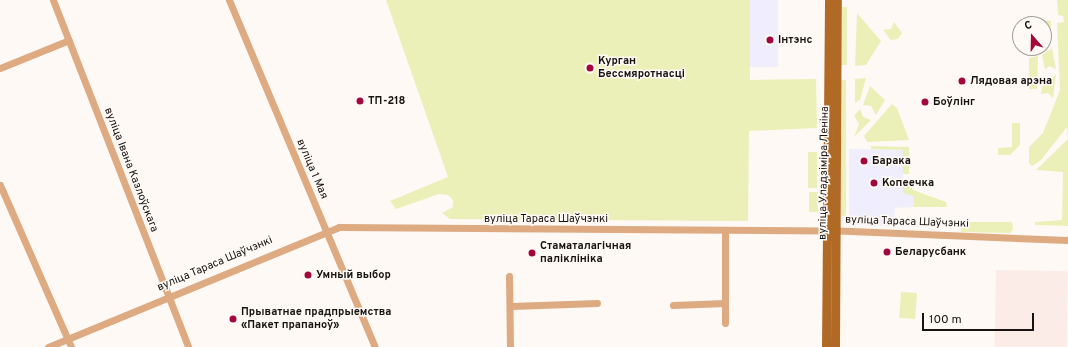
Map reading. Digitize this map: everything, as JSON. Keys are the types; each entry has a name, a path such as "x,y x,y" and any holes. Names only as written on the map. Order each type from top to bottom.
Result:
{"main road":[{"name":"вуліца Уладзіміра Леніна","path":"829,0 831,230 835,347"},
{"name":"вуліца Уладзіміра Леніна","path":"826,347 831,230 837,0"}],"street":[{"name":"вуліца Івана Казлоўскага","path":"53,0 70,40 167,296 188,347"},
{"name":"вуліца 1 Мая","path":"229,0 375,347"},
{"path":"0,68 70,40"},
{"path":"0,185 72,347"},
{"name":"вуліца Тараса Шаўчэнкі","path":"48,347 327,230 339,227 725,231 831,230 1068,240"},
{"path":"725,231 725,323"},
{"path":"509,276 510,347"},
{"path":"673,305 725,303"},
{"path":"510,306 597,304"}],"shaded area":[{"path":"750,0 778,0 778,67 750,67"},
{"path":"849,149 903,150 903,192 913,196 914,207 895,208 894,226 855,225 849,219"},
{"path":"996,270 1068,271 1067,347 995,347"}],"green space":[{"path":"386,0 750,0 750,80 816,79 817,128 749,131 748,221 450,219 442,213 453,207 453,200 448,195 439,194 396,209 390,201 448,177"},
{"path":"1057,0 1068,0 1068,139 1067,127 1041,160 1032,166 1029,163 1029,147 1043,133 1060,90 1057,23 1064,22 1063,16 1058,15"},
{"path":"842,7 847,7 847,65 841,65"},
{"path":"857,13 881,41 866,65 855,66"},
{"path":"894,22 902,33 898,39 891,40 883,30 891,29"},
{"path":"1052,48 1056,69 1049,66 1045,70 1042,56 1052,56"},
{"path":"1038,56 1037,89 1029,89 1029,58"},
{"path":"1056,74 1053,98 1048,93 1041,94 1044,77 1052,78"},
{"path":"866,78 860,100 855,103 855,79"},
{"path":"841,80 846,80 846,216 841,216"},
{"path":"870,86 885,100 876,115 871,106 863,105"},
{"path":"892,104 897,108 909,140 867,142 864,136"},
{"path":"860,109 863,117 871,120 854,137 859,124 854,116"},
{"path":"1012,123 1020,123 1020,145 1010,155 998,155 998,148 1012,147"},
{"path":"1068,139 1068,226 1035,225 1035,222 1062,220 1063,172 1036,170"},
{"path":"871,146 909,147 909,174 903,174 903,150 871,149"},
{"path":"808,152 817,152 817,188 808,188"},
{"path":"903,180 909,180 913,190 946,202 947,207 914,207 913,196 903,193"},
{"path":"809,192 818,192 818,212 809,212"},
{"path":"960,222 1012,222 1013,229 1010,233 961,232"},
{"path":"901,292 917,293 915,319 899,318"}],"place":[{"name":"Інтэнс","path":"770,40"},
{"name":"Курган Бессмяротнасці","path":"590,68"},
{"name":"Лядовая арэна","path":"962,81"},
{"name":"ТП-218","path":"360,101"},
{"name":"Боўлінг","path":"925,102"},
{"name":"Барака","path":"864,161"},
{"name":"Копеечка","path":"874,183"},
{"name":"Беларусбанк","path":"887,252"},
{"name":"Стаматалагічная паліклініка","path":"532,253"},
{"name":"Умный выбор","path":"308,275"},
{"name":"Прыватнае прадпрыемства «Пакет прапаноў»","path":"233,319"}]}
